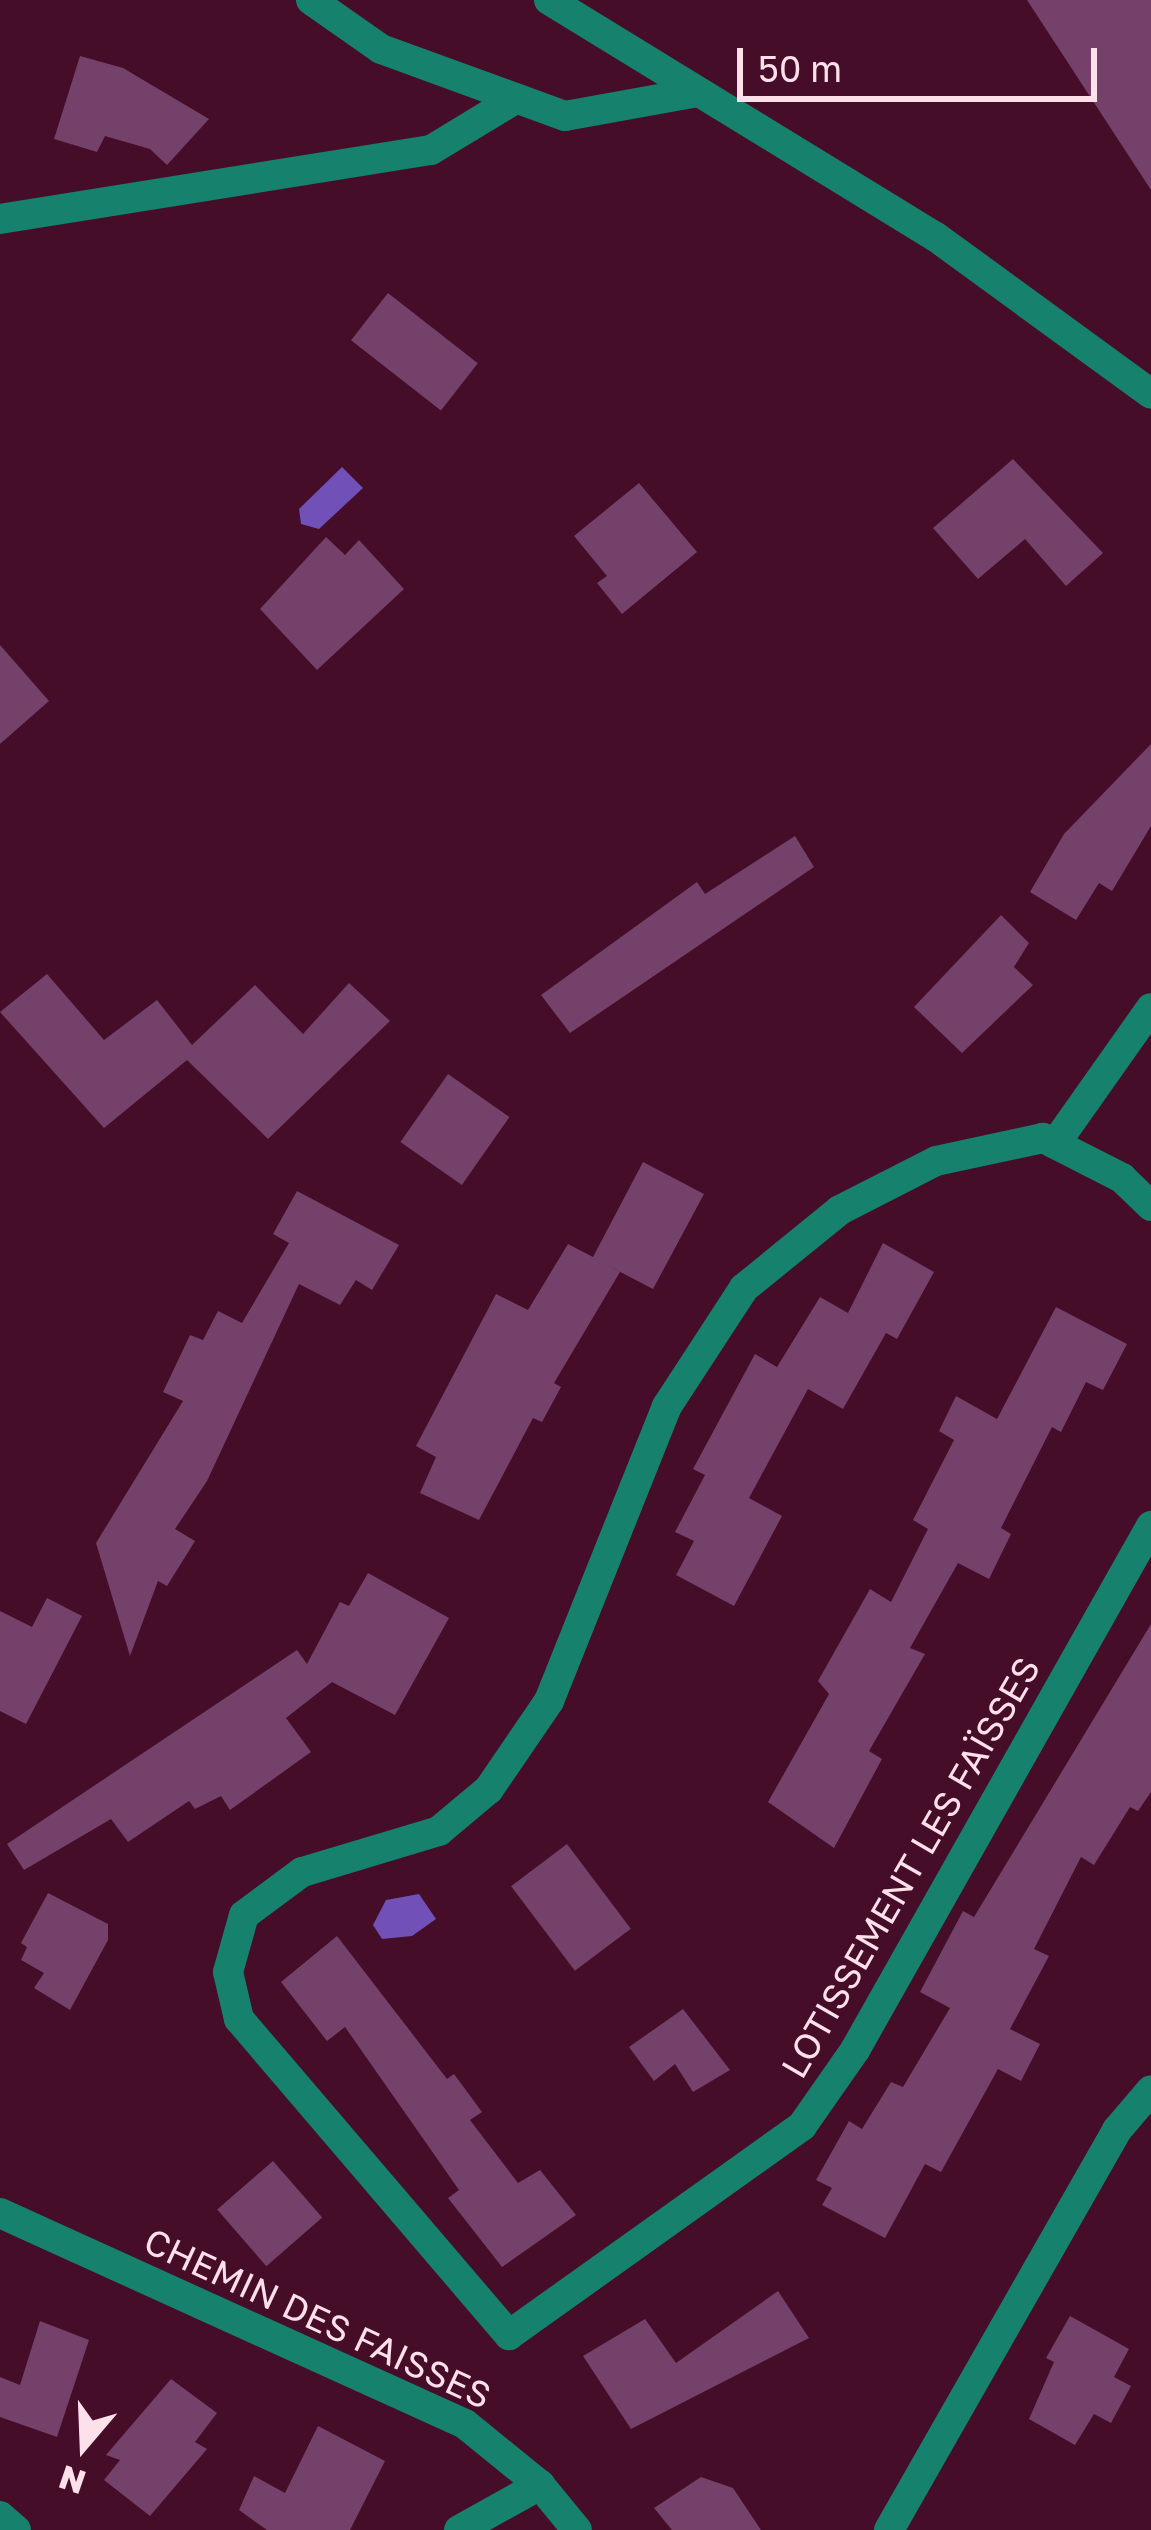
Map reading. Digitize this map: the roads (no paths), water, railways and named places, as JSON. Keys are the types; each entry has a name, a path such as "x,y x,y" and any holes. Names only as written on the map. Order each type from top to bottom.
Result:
{"street":[{"path":"311,0 381,49 566,116 698,92"},
{"path":"549,0 937,237 1151,394"},
{"path":"0,219 431,150 517,98"},
{"path":"1151,1009 1055,1144 1122,1178 1151,1206"},
{"name":"LOTISSEMENT LES FAÏSSES","path":"1055,1144 1043,1138 936,1161 840,1210 744,1288 667,1406 549,1701 489,1789 439,1831 302,1872 244,1915 228,1972 238,2019 509,2335 802,2126 855,2050 1151,1526"},
{"path":"889,2530 1118,2130 1151,2090"},
{"name":"CHEMIN DES FAISSES","path":"0,2213 465,2424 540,2485 577,2530"},
{"path":"459,2530 540,2485"},
{"path":"0,2516 16,2530"}]}
